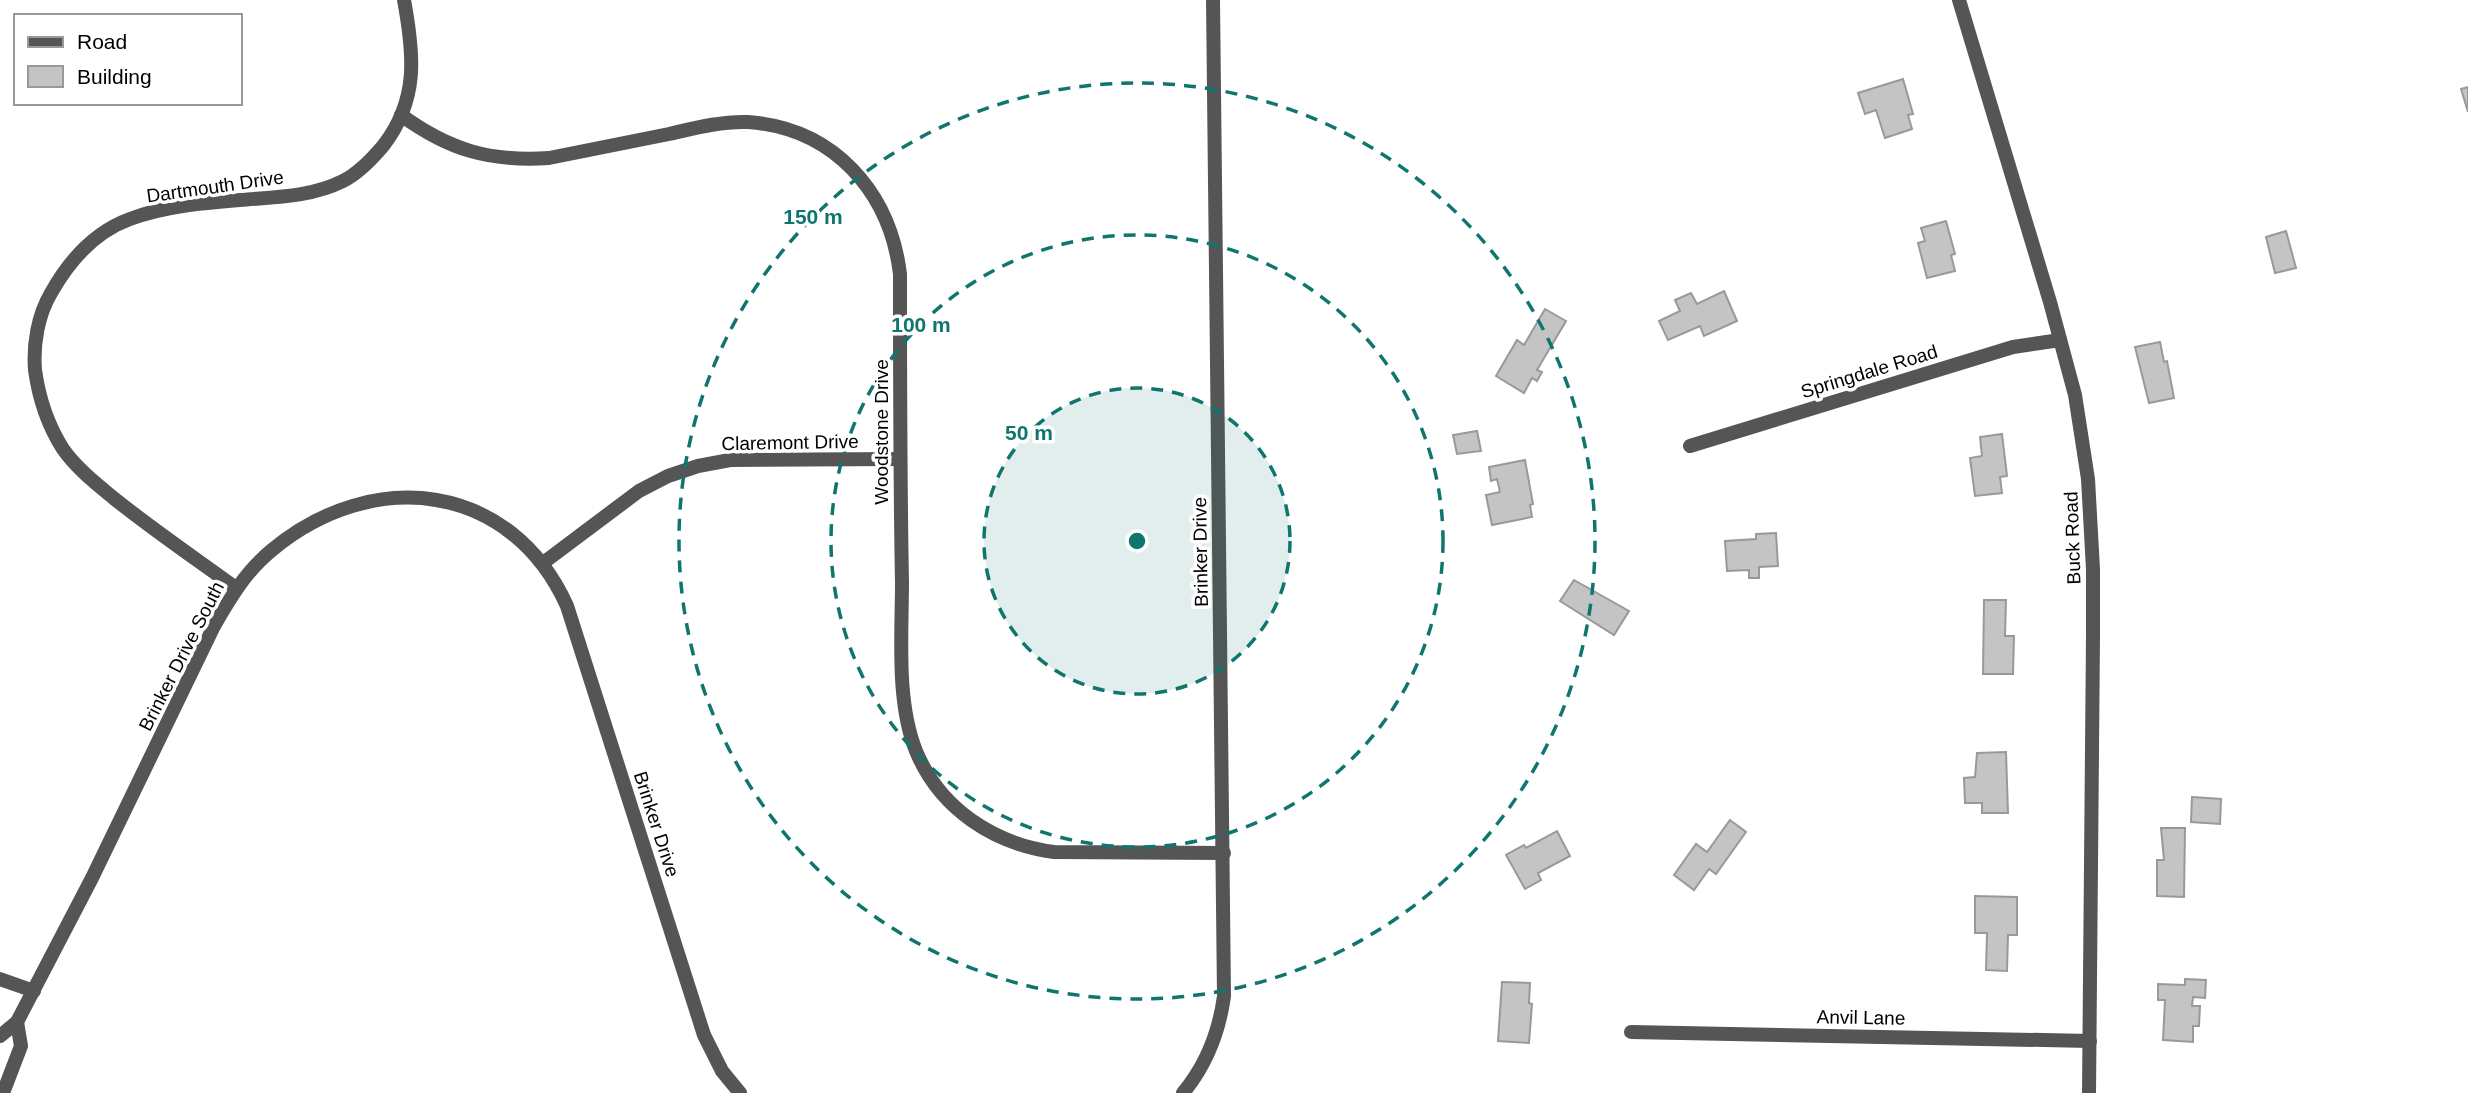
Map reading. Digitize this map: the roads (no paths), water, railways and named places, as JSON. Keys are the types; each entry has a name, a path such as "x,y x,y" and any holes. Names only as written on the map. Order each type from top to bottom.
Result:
{"street":[{"name":"Dartmouth Drive","path":"236,588 88,477 65,451 48,422 37,381 36,341 47,299 62,272 76,256 109,229 128,219 158,210 308,193 342,182 372,159 391,136 410,90 413,61 404,0"},
{"name":"Brinker Drive","path":"1183,1093 1205,1062 1221,1019 1224,996 1213,0"},
{"name":"Buck Road","path":"1959,0 2075,395 2088,479 2093,569 2089,1093"},
{"name":"Woodstone Drive","path":"401,115 445,143 496,158 549,158 719,124 748,122 781,127 813,139 849,165 877,200 892,230 900,274 903,662 906,712 921,760 946,798 962,814 990,833 1032,849 1054,852 1224,853"},
{"name":"Springdale Road","path":"1689,446 2013,347 2060,340"},
{"name":"Claremont Drive","path":"543,563 639,491 668,476 698,466 730,460 900,459"},
{"name":"Brinker Drive South","path":"0,1036 17,1022 34,991 214,626 236,588 271,551 296,532 324,517 353,507 414,498 446,500 479,512 500,523 528,546 543,563"},
{"name":"Brinker Drive","path":"543,563 558,584 567,606 704,1035 722,1071 740,1093"},
{"path":"0,979 34,991"},
{"name":"Brinker Drive South","path":"3,1093 20,1046 17,1022"},
{"name":"Anvil Lane","path":"1631,1032 2090,1041"}]}
